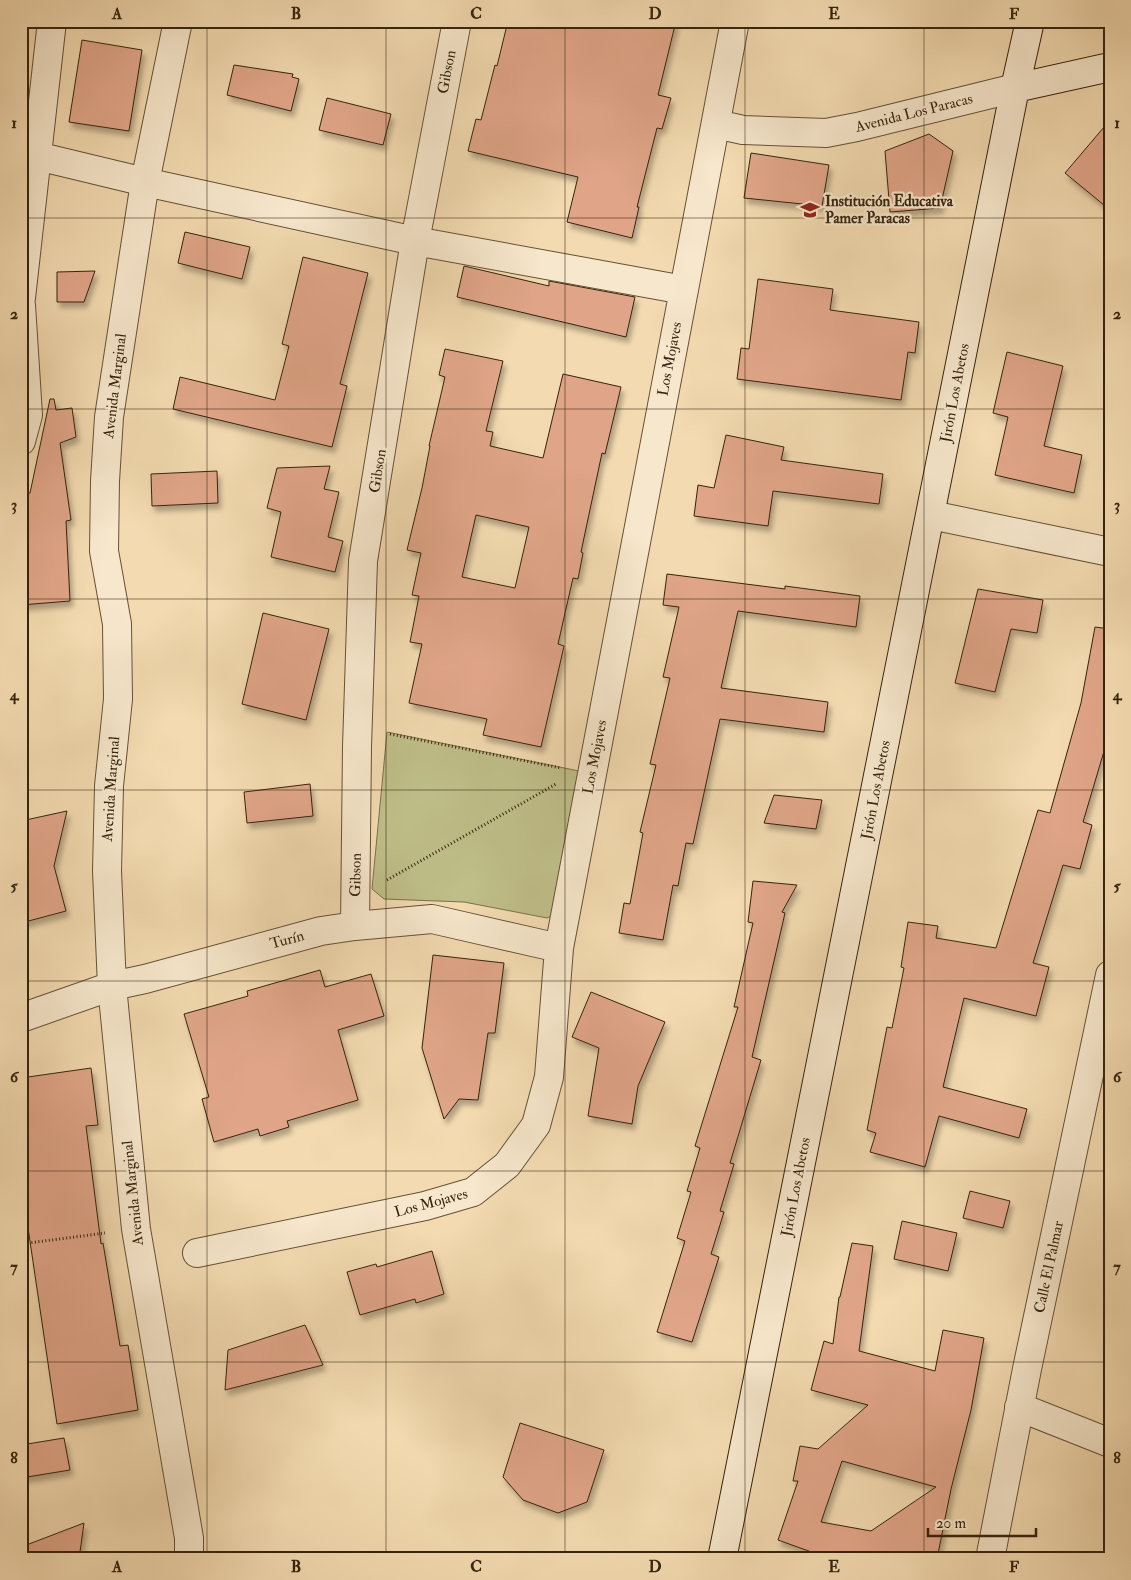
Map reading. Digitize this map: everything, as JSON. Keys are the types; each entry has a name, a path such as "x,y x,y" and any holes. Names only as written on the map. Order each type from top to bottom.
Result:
{"street":[{"path":"21,298 52,21"},
{"name":"Avenida Marginal","path":"178,21 145,182 109,417 104,481 104,551 117,624 118,690 109,786 107,871 112,986 136,1229 189,1538 189,1559"},
{"name":"Gibson","path":"355,926 357,747 364,561 415,241 456,21"},
{"name":"Los Mojaves","path":"197,1254 425,1206 473,1192 507,1165 536,1125 549,1078 558,948 735,21"},
{"name":"Jirón Los Abetos","path":"722,1559 1015,88 1030,21"},
{"name":"Avenida Los Paracas","path":"716,124 743,130 826,133 1110,67"},
{"path":"37,156 145,182 415,241 684,290"},
{"path":"21,305 28,415 21,441"},
{"path":"931,515 1110,552"},
{"name":"Turín","path":"21,1018 112,986 145,979 322,931 355,926 432,919 558,948"},
{"name":"Calle El Palmar","path":"990,1559 1019,1407 1110,975"},
{"path":"1019,1407 1110,1443"}],"path":[{"path":"390,734 569,770"},
{"path":"378,884 561,782"},
{"path":"21,1244 136,1229"}],"shaded area":[{"path":"387,732 584,772 558,913 547,918 464,902 384,899 372,889"}],"building":[{"path":"508,21 676,21 658,95 671,98 662,129 657,128 637,207 639,207 632,238 567,222 578,177 468,151 476,119 481,120"},
{"path":"82,40 142,50 129,131 69,122"},
{"path":"234,65 293,74 292,77 299,79 291,111 227,95"},
{"path":"327,98 391,114 383,145 319,130"},
{"path":"1110,120 1110,210 1065,173"},
{"path":"929,134 953,151 940,208 890,212 885,151"},
{"path":"751,153 829,165 822,206 744,198"},
{"path":"185,232 250,247 242,279 178,263"},
{"path":"303,257 368,273 340,384 347,386 332,447 173,409 180,377 275,400 289,346 282,344"},
{"path":"464,266 549,286 549,281 635,297 626,337 457,297"},
{"path":"95,271 84,302 57,302 57,272"},
{"path":"758,279 833,289 830,310 919,322 915,353 908,352 901,400 737,379 741,348 749,349"},
{"path":"445,349 503,361 486,431 493,432 490,446 543,458 563,374 621,387 605,454 602,453 581,552 583,553 578,579 573,578 558,644 564,646 541,747 483,735 487,719 409,703 422,644 410,642 419,596 412,595 421,553 407,550 445,377 439,375","holes":["476,515 529,527 515,588 462,577"]},
{"path":"1007,352 1063,366 1044,446 1082,455 1074,493 995,475 1008,417 993,413"},
{"path":"50,399 54,399 56,410 72,408 76,437 60,443 71,520 66,521 70,601 21,605 21,529 25,494 30,493"},
{"path":"726,435 784,447 781,460 883,474 879,504 773,491 768,526 694,516 698,485 714,488"},
{"path":"330,466 324,489 339,492 328,537 343,541 335,572 271,557 281,512 267,508 277,468"},
{"path":"217,471 218,503 152,506 151,474"},
{"path":"667,574 785,589 785,586 860,596 856,627 738,611 721,688 828,702 824,732 720,719 693,844 686,843 678,886 673,885 663,940 619,933 624,903 630,904 643,833 640,832 656,765 650,764 670,678 663,677 679,607 663,605"},
{"path":"978,589 1043,600 1037,633 1011,629 995,692 955,683"},
{"path":"263,613 329,629 306,720 242,704"},
{"path":"1095,627 1110,629 1110,731 1083,822 1092,825 1080,869 1063,865 1033,963 1049,967 1036,1016 964,998 943,1087 1027,1109 1019,1138 939,1116 925,1167 870,1152 876,1133 867,1130 887,1027 892,1028 904,968 901,967 908,922 938,926 936,938 996,948 1038,810 1050,813 1081,703"},
{"path":"310,784 313,816 247,823 244,792"},
{"path":"774,795 822,800 816,829 764,823"},
{"path":"67,811 54,866 66,911 21,923 21,821"},
{"path":"753,881 797,885 782,912 785,913 752,1057 761,1060 730,1163 734,1164 720,1211 724,1212 711,1254 719,1257 692,1342 657,1332 685,1241 677,1238 691,1192 687,1191 700,1148 695,1146 738,1007 734,1007 753,923 748,922"},
{"path":"433,955 504,963 495,1033 488,1033 478,1100 459,1099 444,1119 422,1048"},
{"path":"320,970 325,987 371,974 384,1016 338,1030 358,1100 287,1121 289,1127 260,1136 258,1129 214,1142 202,1099 209,1097 184,1014 248,996 247,991"},
{"path":"591,992 665,1022 638,1086 632,1124 588,1116 599,1048 572,1037"},
{"path":"91,1068 98,1125 86,1126 101,1244 103,1243 120,1346 128,1345 138,1410 57,1424 27,1221 21,1222 21,1078"},
{"path":"970,1191 1010,1201 1003,1228 963,1218"},
{"path":"902,1221 957,1233 948,1271 894,1259"},
{"path":"852,1243 873,1246 859,1351 935,1371 943,1330 984,1338 971,1410 951,1489 937,1559 831,1559 778,1540 798,1481 793,1481 800,1446 818,1449 868,1405 811,1390 824,1341 833,1344 840,1297","holes":["842,1461 936,1487 871,1531 821,1522"]},
{"path":"432,1251 444,1294 416,1303 415,1299 360,1315 347,1272 376,1264 377,1267"},
{"path":"305,1325 323,1365 225,1390 228,1350"},
{"path":"520,1423 604,1450 587,1502 558,1513 523,1500 503,1477"},
{"path":"64,1438 70,1470 21,1478 21,1445"},
{"path":"84,1523 79,1559 21,1559 21,1547"}],"place":[{"name":"Institución Educativa Pamer Paracas","path":"810,210"}]}
